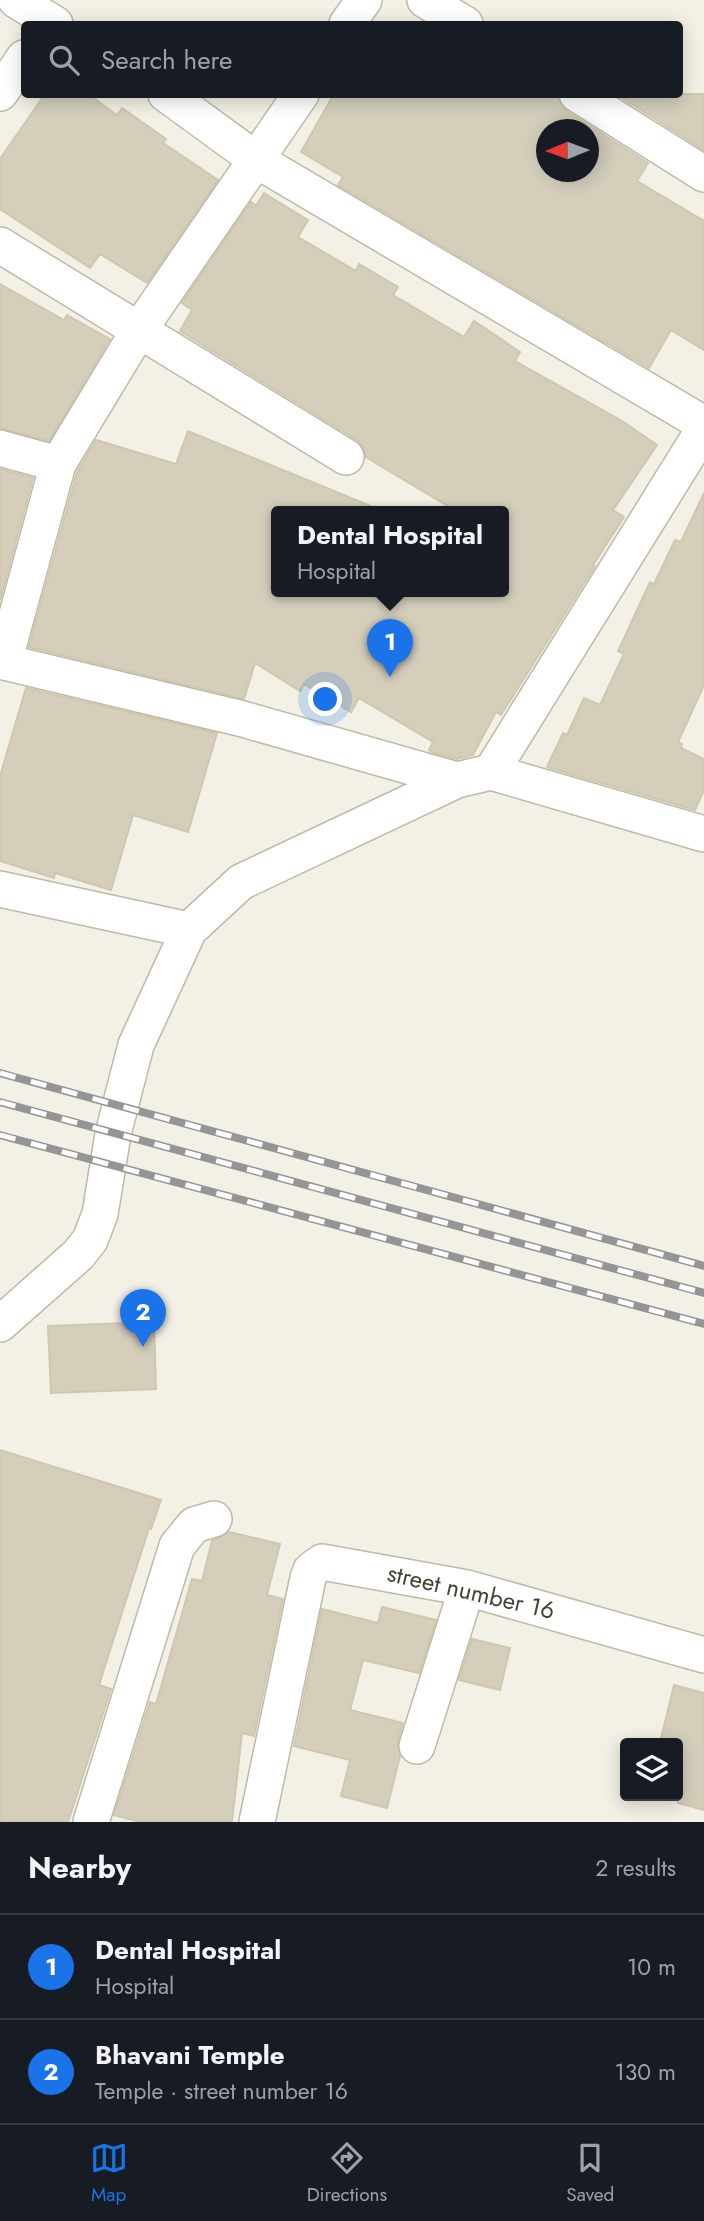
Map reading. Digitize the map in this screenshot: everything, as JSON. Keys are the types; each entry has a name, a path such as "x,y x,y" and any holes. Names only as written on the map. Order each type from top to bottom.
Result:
{"street":[{"path":"16,0 53,18"},
{"path":"349,21 364,0"},
{"path":"425,0 460,21"},
{"path":"0,93 21,62"},
{"path":"172,98 258,160 704,424"},
{"path":"298,98 139,330 58,464 2,662 243,719 457,780"},
{"path":"583,98 704,174"},
{"path":"0,245 346,457"},
{"path":"491,772 704,429"},
{"path":"0,448 58,464"},
{"path":"0,1324 78,1255 90,1240 100,1214 113,1134 136,1045 189,930 241,883 457,780 491,772 704,834"},
{"path":"0,889 189,930"},
{"path":"90,1822 177,1546 194,1525 214,1519"},
{"name":"street number 16","path":"257,1822 308,1578 315,1566 330,1561 467,1588 704,1655"},
{"path":"417,1746 467,1588"}],"building":[{"path":"683,94 704,94 704,150 622,98 683,98"},
{"path":"42,98 94,98 117,115 122,108 166,139 163,143 218,180 147,283 100,254 90,268 0,209 0,159"},
{"path":"332,98 559,98 566,111 579,119 536,119 536,182 599,182 599,132 648,163 637,181 704,221 704,350 671,330 649,368 338,185 343,177 301,152"},
{"path":"264,193 308,220 298,237 356,271 359,264 398,287 393,295 464,337 474,321 520,352 515,361 622,421 657,445 613,510 624,517 593,565 595,566 501,715 496,712 473,755 457,759 434,753 429,750 433,742 359,698 351,712 304,684 300,691 255,663 244,699 29,647 77,472 96,440 176,464 188,431 370,506 271,506 271,597 509,597 509,506 448,506 366,457 357,440 180,331 192,310 182,303 251,202 256,206"},
{"path":"0,284 64,320 67,315 110,339 49,441 0,428"},
{"path":"0,469 33,478 0,600"},
{"path":"704,493 704,685 678,742 682,744 681,748 704,759 704,790 695,810 547,767 563,733 567,735 584,698 600,705 624,654 618,651 650,582 654,584 675,540 681,542"},
{"path":"26,688 217,733 188,832 133,815 111,890 55,873 54,878 0,861 0,776"},
{"path":"154,1322 156,1389 51,1393 48,1326"},
{"path":"0,1450 161,1500 151,1529 149,1528 99,1685 111,1689 68,1822 0,1822"},
{"path":"229,1532 280,1544 267,1595 283,1599 254,1736 242,1733 232,1822 140,1822 114,1815 150,1702 156,1704 192,1579 202,1581 212,1541"},
{"path":"382,1607 436,1620 419,1673 363,1660 350,1710 403,1723 398,1741 400,1756 387,1808 341,1796 350,1760 294,1746 322,1609 378,1623"},
{"path":"472,1639 510,1648 500,1690 459,1680"},
{"path":"674,1685 704,1693 704,1810 678,1803 683,1801 683,1738 661,1738"}],"railway":[{"path":"0,1073 704,1266"},
{"path":"0,1102 704,1293"},
{"path":"0,1135 704,1324"}],"place":[{"name":"Dental Hospital","path":"390,677"},
{"name":"Bhavani Temple","path":"143,1347"}]}
